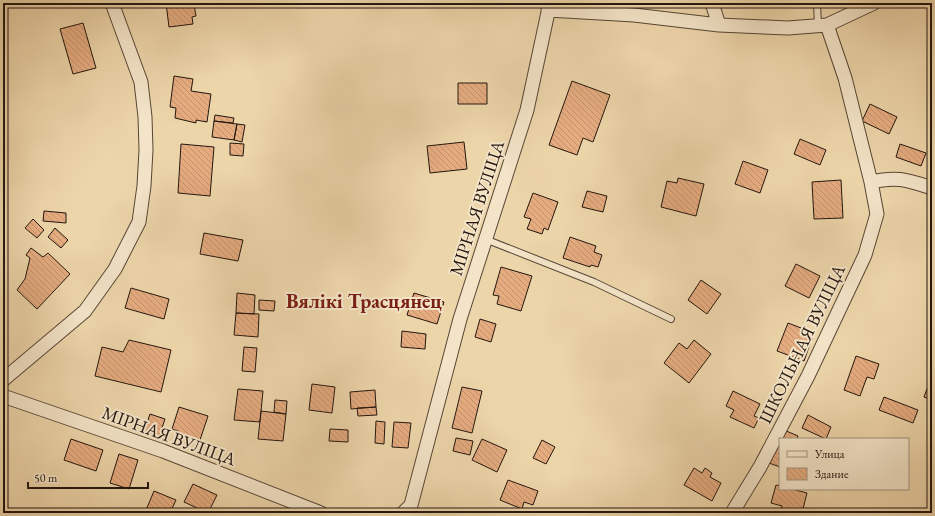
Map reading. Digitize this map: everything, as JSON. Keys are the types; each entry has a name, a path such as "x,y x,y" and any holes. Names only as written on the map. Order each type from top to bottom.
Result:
{"street":[{"path":"3,380 85,311 115,269 139,222 144,186 145,164 145,117 143,96 141,82 112,3"},
{"path":"712,3 719,25"},
{"path":"549,7 719,25 788,28 822,25 874,3"},
{"name":"МІРНАЯ ВУЛІЦА","path":"407,510 460,319 527,110 549,7"},
{"name":"ШКОЛЬНАЯ ВУЛІЦА","path":"732,513 760,467 808,376 865,255 876,214 871,182 845,78 822,25"},
{"path":"871,182 890,178 910,181 932,188"},
{"name":"МІРНАЯ ВУЛІЦА","path":"3,396 163,451 322,513"}],"lane":[{"path":"817,3 822,25"},
{"path":"485,239 594,282 671,319"}],"building":[{"path":"166,3 190,3 191,5 194,5 196,16 192,17 193,24 169,27"},
{"path":"615,3 648,3 647,7"},
{"path":"83,23 96,68 73,74 60,29"},
{"path":"174,76 193,79 191,91 211,94 207,122 196,120 196,123 175,118 176,108 170,107"},
{"path":"572,81 610,95 593,142 583,138 577,155 549,145"},
{"path":"458,83 487,83 487,104 458,104"},
{"path":"870,104 897,117 889,134 862,121"},
{"path":"215,115 234,118 233,123 214,121"},
{"path":"214,121 237,124 234,140 212,137"},
{"path":"237,124 245,125 242,142 234,140"},
{"path":"800,139 826,150 820,165 794,154"},
{"path":"464,142 467,169 430,173 427,146"},
{"path":"230,143 244,144 243,156 230,155"},
{"path":"181,144 214,147 210,196 178,193"},
{"path":"900,144 926,153 921,166 896,157"},
{"path":"743,161 768,170 760,193 735,184"},
{"path":"678,178 704,184 696,216 661,207 667,181 677,183"},
{"path":"841,180 843,218 814,219 812,182"},
{"path":"587,191 607,196 603,212 582,207"},
{"path":"533,193 558,202 548,230 544,228 542,234 527,229 531,219 524,217"},
{"path":"44,211 66,213 66,223 43,221"},
{"path":"33,219 44,230 37,238 25,228"},
{"path":"55,228 68,240 61,248 48,237"},
{"path":"204,233 243,240 238,261 200,254"},
{"path":"570,237 596,246 594,252 602,255 598,267 591,265 590,267 563,258"},
{"path":"31,248 43,257 48,253 70,274 37,309 17,290 25,279 30,258 26,255"},
{"path":"796,264 820,276 809,298 785,286"},
{"path":"501,267 532,276 521,311 497,304 499,296 493,295"},
{"path":"701,280 721,294 707,314 688,300"},
{"path":"131,288 169,299 164,319 125,308"},
{"path":"237,293 255,295 254,314 236,313"},
{"path":"414,293 444,302 437,324 407,315"},
{"path":"259,300 275,301 274,311 259,310"},
{"path":"236,313 259,314 258,337 234,335"},
{"path":"480,319 496,324 491,342 475,337"},
{"path":"788,323 814,333 804,361 777,351"},
{"path":"402,331 426,334 425,349 401,347"},
{"path":"129,340 171,350 161,392 95,376 102,347 123,352"},
{"path":"694,340 711,354 689,383 664,363 679,343 687,349"},
{"path":"244,347 257,348 255,372 242,371"},
{"path":"856,356 879,364 874,379 867,377 860,396 844,390"},
{"path":"932,375 932,400 924,397"},
{"path":"312,384 335,387 332,413 309,410"},
{"path":"462,387 482,391 472,433 452,428"},
{"path":"238,389 263,391 260,422 234,420"},
{"path":"375,390 376,407 351,409 350,392"},
{"path":"733,391 760,404 754,416 759,418 754,428 730,417 734,410 726,406"},
{"path":"884,397 918,410 913,423 879,410"},
{"path":"275,400 287,401 286,414 274,412"},
{"path":"179,407 208,416 200,440 190,437 186,448 173,444 178,431 172,429"},
{"path":"376,407 377,415 358,416 357,408"},
{"path":"261,411 286,414 283,441 258,439"},
{"path":"150,414 165,419 159,437 144,432"},
{"path":"808,415 831,427 826,438 802,428"},
{"path":"376,421 385,422 384,444 375,443"},
{"path":"394,422 411,423 408,448 392,447"},
{"path":"330,429 348,430 348,442 329,441"},
{"path":"784,430 798,436 797,438 780,438"},
{"path":"456,438 473,441 470,455 453,451"},
{"path":"71,439 103,450 96,471 64,460"},
{"path":"482,439 507,450 497,472 472,460"},
{"path":"542,440 555,447 546,464 533,458"},
{"path":"779,441 779,467 769,463"},
{"path":"119,454 138,460 129,489 110,483"},
{"path":"694,468 702,473 705,468 712,473 710,477 721,483 712,501 684,485"},
{"path":"508,480 538,491 533,505 524,502 522,509 500,500"},
{"path":"193,484 217,495 208,513 184,502"},
{"path":"776,485 779,486 779,490 796,490 807,493 802,513 780,513 782,506 771,503"},
{"path":"154,491 176,500 170,513 152,513 146,510"}],"district":[{"name":"Вялікі Трасцянец","path":"364,301"}]}
